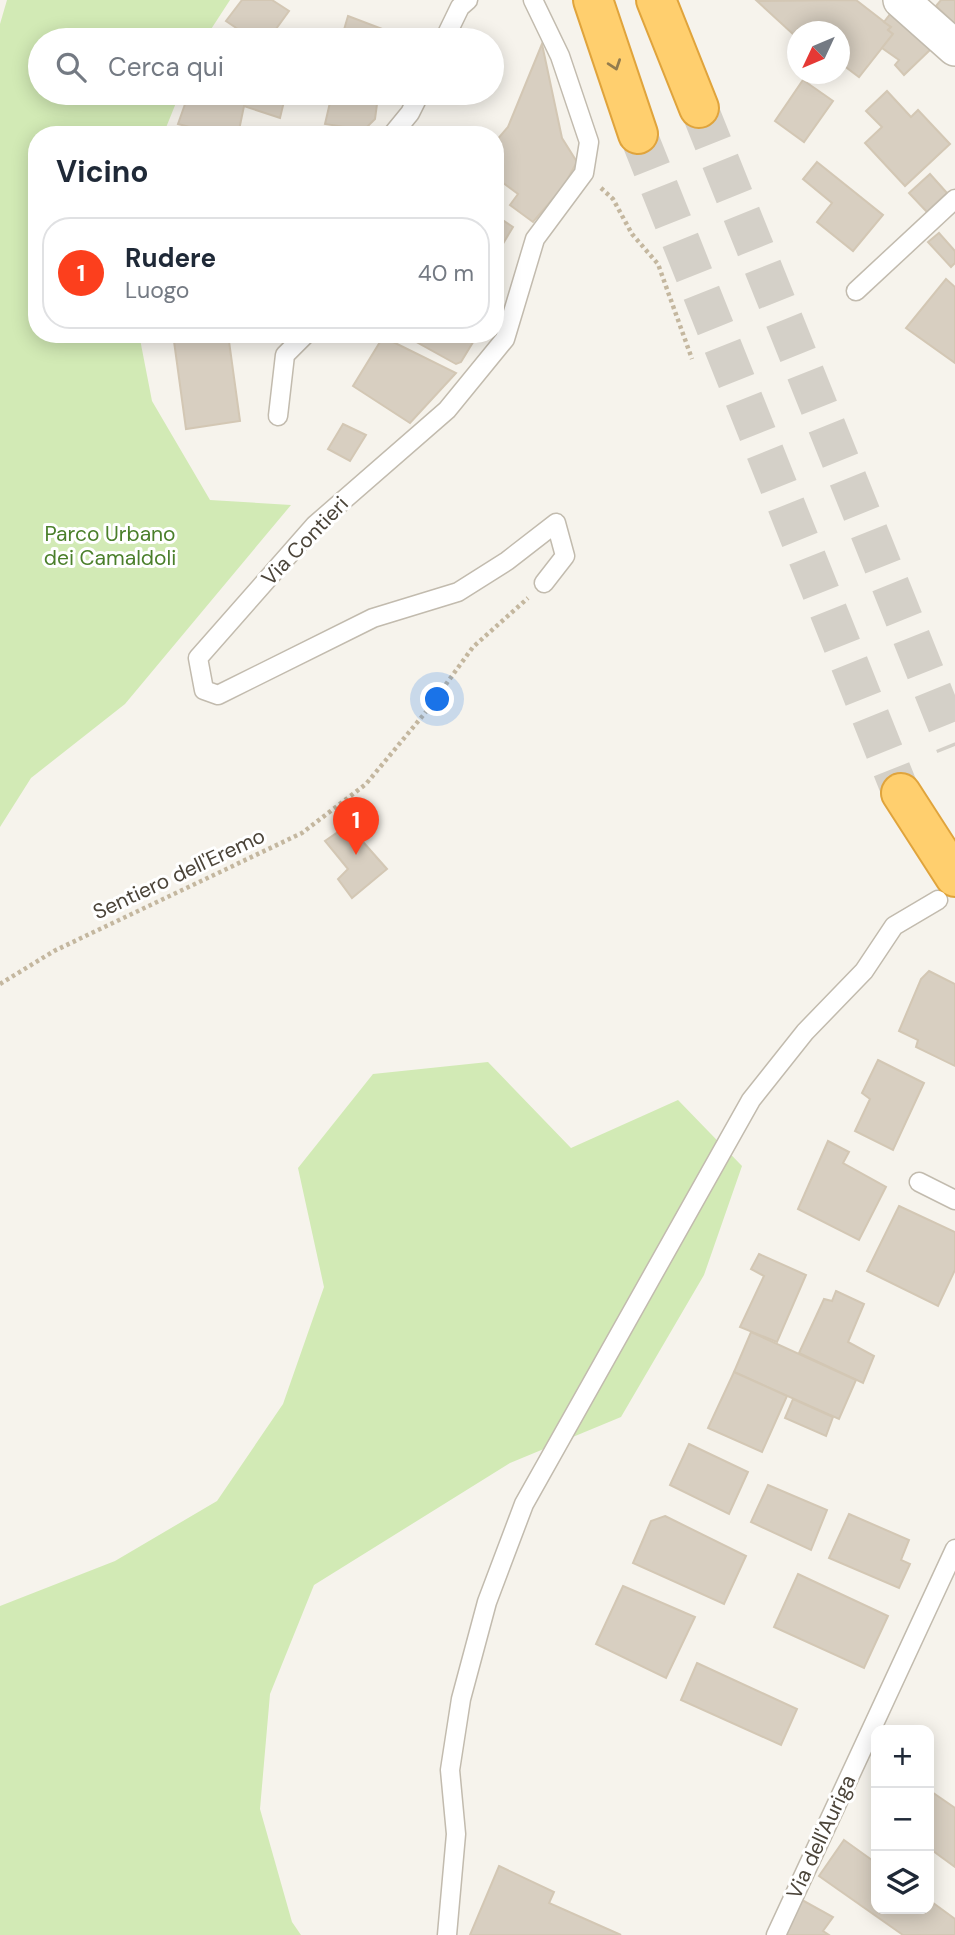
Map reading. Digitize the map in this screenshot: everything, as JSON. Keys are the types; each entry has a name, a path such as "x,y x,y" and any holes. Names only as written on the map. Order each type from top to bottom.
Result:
{"highway":[{"path":"593,0 638,134"},
{"path":"656,0 699,108"},
{"path":"901,793 943,876"}],"street":[{"path":"901,0 955,48"}],"lane":[{"path":"450,28 460,7 468,0"},
{"name":"Via Contieri","path":"504,340 536,239 584,173 589,142 560,57 533,0"},
{"path":"399,126 414,105"},
{"path":"391,126 410,113"},
{"path":"856,291 955,199"},
{"path":"278,416 285,355 297,343"},
{"name":"Via Contieri","path":"502,343 447,410 315,525 198,658 204,690 218,695 373,618 457,592 507,561 556,523 565,556 544,583"},
{"path":"447,1935 456,1834 450,1770 461,1699 487,1602 524,1504 751,1100 806,1031 864,971 894,926 943,876"},
{"path":"919,1182 955,1200"},
{"name":"Via dell'Auriga","path":"776,1935 955,1549"}],"path":[{"path":"584,173 612,199 632,234 658,264 692,359"},
{"name":"Sentiero dell'Eremo","path":"0,985 54,951 302,833 366,784 425,713 473,647 544,583"}],"green space":[{"name":"Parco Urbano dei Camaldoli","path":"7,0 230,0 212,28 28,28 28,105 175,105 167,126 28,126 28,343 141,343 152,401 210,500 291,505 125,704 31,778 0,827 0,24"},
{"path":"488,1062 571,1148 678,1100 742,1166 704,1275 621,1417 510,1463 314,1585 270,1694 260,1809 292,1922 301,1935 0,1935 0,1606 115,1561 217,1501 283,1404 324,1287 298,1168 373,1074"}],"building":[{"path":"242,0 272,0 289,11 277,28 236,28 226,21"},
{"path":"856,0 891,27 888,30 893,34 859,77 850,70 850,21 787,21 787,29 757,1"},
{"path":"941,0 955,0 955,24 936,6"},
{"path":"891,13 933,47 904,75 895,65 899,60 882,48 893,34 888,30 891,27 884,22"},
{"path":"348,16 380,28 344,28"},
{"path":"542,44 562,138 577,162 563,187 533,222 510,205 518,194 504,184 504,132"},
{"path":"800,84 809,84 833,101 804,142 775,121"},
{"path":"887,91 911,117 918,110 950,144 905,186 865,143 882,127 866,111"},
{"path":"185,105 283,105 280,118 244,106 240,126 178,124"},
{"path":"329,105 377,105 375,119 368,126 325,124"},
{"path":"817,162 883,215 853,251 817,222 832,203 803,179"},
{"path":"930,174 947,193 927,212 909,193"},
{"path":"504,221 513,227 504,242"},
{"path":"939,233 955,251 955,263 951,267 928,242"},
{"path":"946,279 955,287 955,363 906,328"},
{"path":"174,343 229,343 240,421 186,429"},
{"path":"379,343 395,343 456,373 410,423 353,386"},
{"path":"418,343 473,343 461,362 456,364"},
{"path":"343,424 366,435 350,461 328,449"},
{"path":"348,825 387,869 352,898 338,879 348,869 325,841"},
{"path":"929,971 955,984 955,1066 916,1047 918,1040 899,1031 921,979"},
{"path":"878,1060 924,1083 893,1150 855,1131 870,1099 862,1093"},
{"path":"828,1141 849,1152 843,1163 886,1187 859,1240 798,1209"},
{"path":"899,1206 955,1232 955,1270 938,1306 867,1271"},
{"path":"759,1254 806,1275 777,1342 740,1327 764,1276 751,1269"},
{"path":"836,1291 864,1304 848,1342 874,1356 863,1383 799,1353 824,1299 832,1301"},
{"path":"751,1332 856,1380 839,1419 734,1372"},
{"path":"734,1372 787,1396 762,1452 708,1428"},
{"path":"793,1399 833,1417 826,1436 785,1418"},
{"path":"689,1444 748,1472 729,1514 670,1485"},
{"path":"768,1485 827,1510 811,1550 751,1522"},
{"path":"849,1514 909,1540 901,1560 910,1564 899,1588 829,1558"},
{"path":"665,1516 746,1556 724,1604 633,1563 651,1521"},
{"path":"798,1574 888,1616 864,1668 774,1627"},
{"path":"623,1586 695,1617 666,1678 596,1644"},
{"path":"697,1663 797,1709 781,1745 681,1700"},
{"path":"934,1793 955,1808 955,1867 934,1852"},
{"path":"844,1840 871,1859 871,1913 819,1876"},
{"path":"499,1866 554,1892 549,1903 621,1935 470,1935"},
{"path":"802,1900 833,1917 823,1931 829,1935 780,1935"},
{"path":"934,1904 955,1919 955,1935 903,1935 873,1914 934,1914"}],"tunnel":[{"path":"699,108 955,746"},
{"path":"638,134 901,793"}],"place":[{"name":"Rudere","path":"356,855"}]}
